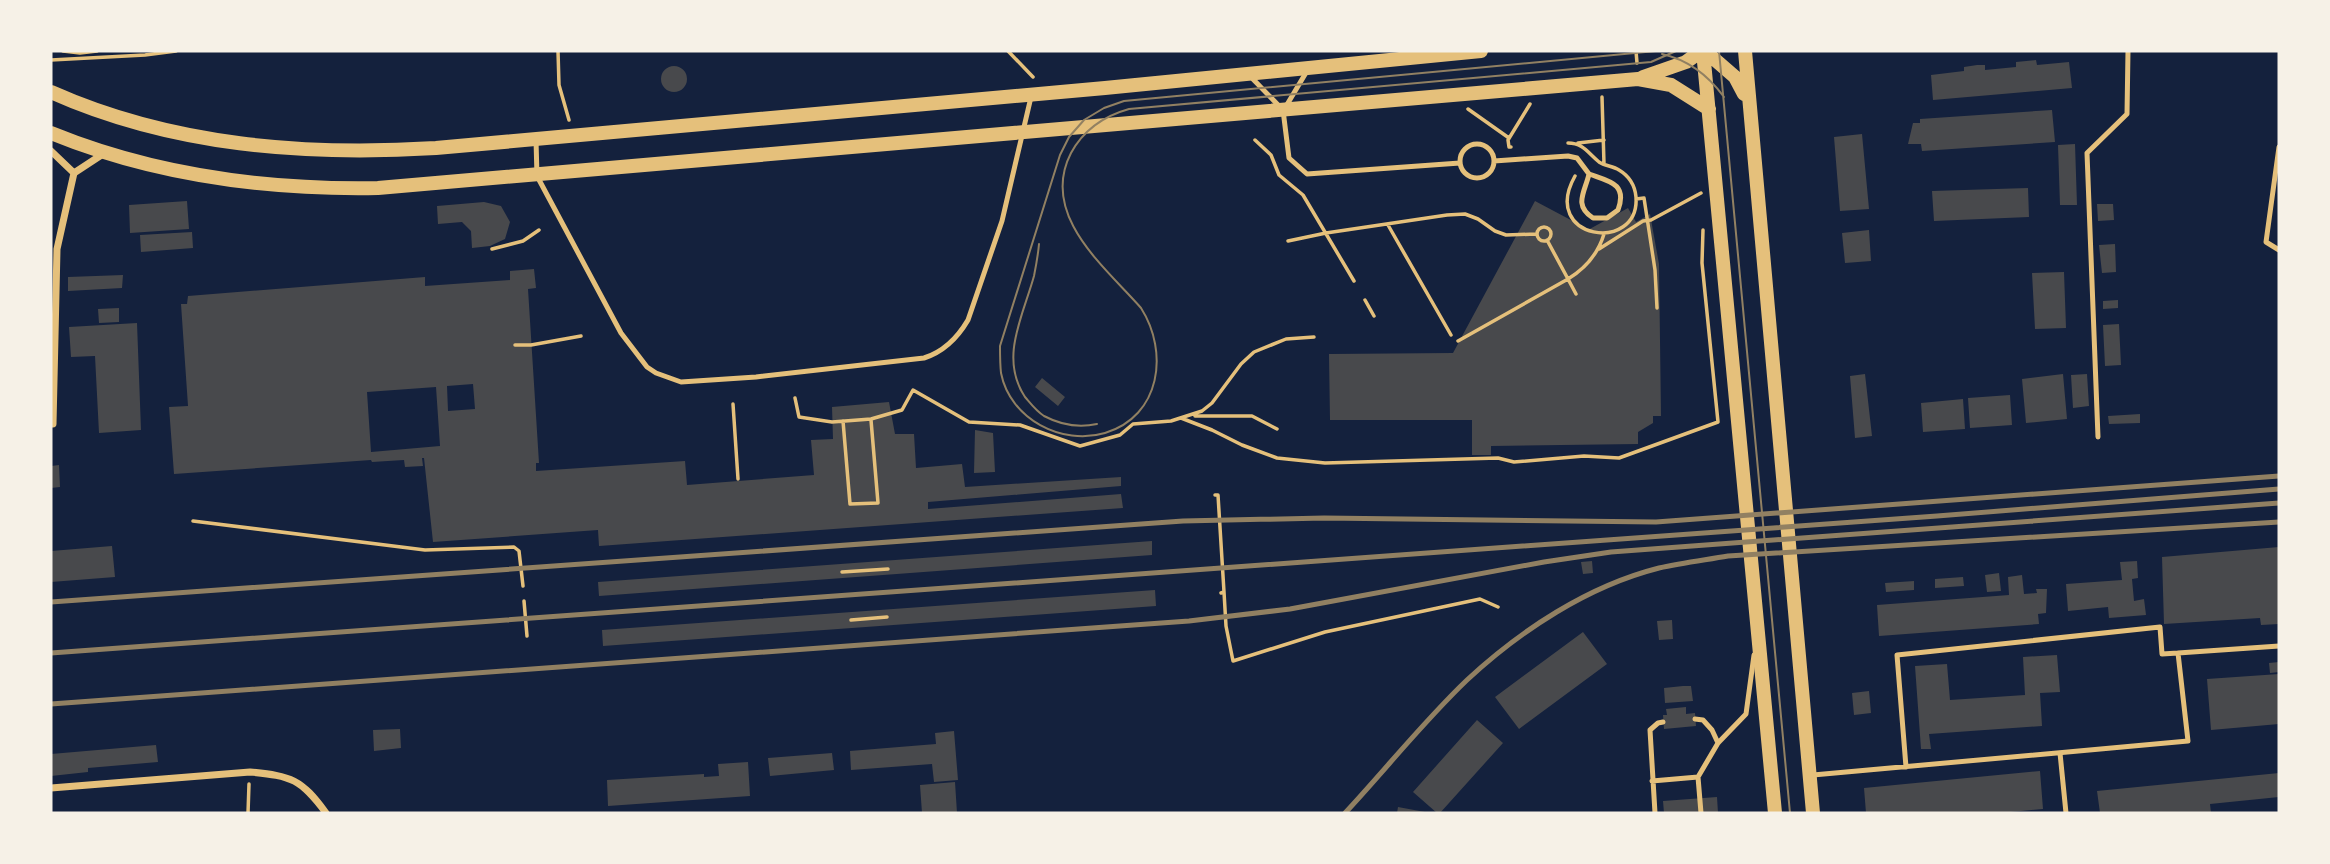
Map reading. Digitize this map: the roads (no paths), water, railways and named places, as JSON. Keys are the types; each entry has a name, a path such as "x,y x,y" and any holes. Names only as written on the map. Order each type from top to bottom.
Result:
{"main road":[{"path":"51,92 89,108 200,138 251,146 370,151 436,148 1481,51"},
{"path":"51,133 106,152 187,172 266,184 393,188 1638,79 1686,62 1703,51"},
{"path":"1703,51 1735,77 1749,105"},
{"path":"1703,51 1775,813"},
{"path":"1745,51 1813,813"},
{"path":"1638,79 1671,85 1709,109"}],"street":[{"path":"51,151 74,173"},
{"path":"51,424 55,374 57,249 74,173 106,152"},
{"path":"51,788 250,772 294,780 312,794 326,813"}],"lane":[{"path":"2098,437 2087,153 2127,114 2128,51"},
{"path":"1283,110 1308,68"},
{"path":"1247,73 1283,110 1289,158 1307,173 1460,163"},
{"path":"536,138 537,176 621,333 647,367 681,382 756,377 924,358 949,344 968,320 986,273 1002,221 1032,94"},
{"path":"1476,144 1488,149 1494,161 1489,172 1478,178 1466,174 1460,163 1464,150 1476,144"},
{"path":"2279,147 2266,242 2279,250"},
{"path":"1494,161 1568,156 1577,158 1589,174 1608,180 1619,189 1621,196 1618,210 1607,218 1593,218 1583,209 1580,195 1589,174"},
{"path":"1906,767 1897,655 2160,627 2162,654 2279,646"},
{"path":"1702,813 1698,777 1718,743 1746,714 1758,631"},
{"path":"1810,775 2188,741 2178,653"},
{"path":"1695,719 1703,720 1718,743"},
{"path":"1655,813 1650,730 1663,722"},
{"path":"2060,753 2066,813"},
{"path":"1652,781 1698,777"}],"tram line":[{"path":"1656,51 1124,101 1104,108 1084,120 1069,137 1060,155 1000,346 1001,373 1006,389 1015,404 1027,416 1040,425 1072,436 1105,433 1124,425 1148,398 1157,362 1150,325 1141,308 1080,238 1063,198 1063,176 1071,153 1088,130 1111,115 1129,109 1651,62 1676,51"},
{"path":"1719,51 1790,813"},
{"path":"1662,54 1681,60 1697,70 1724,97"},
{"path":"1039,244 1034,276 1016,337 1014,367 1017,382 1025,397 1044,416 1070,425 1097,424"}],"railway":[{"path":"51,602 1183,521 1324,518 1656,522 2279,476"},
{"path":"51,653 2279,489"},
{"path":"51,704 1189,621 1290,609 1611,552 2279,503"},
{"path":"1345,813 1436,712 1488,662 1557,612 1581,598 1633,576 1659,568 1728,556 2279,522"}]}
